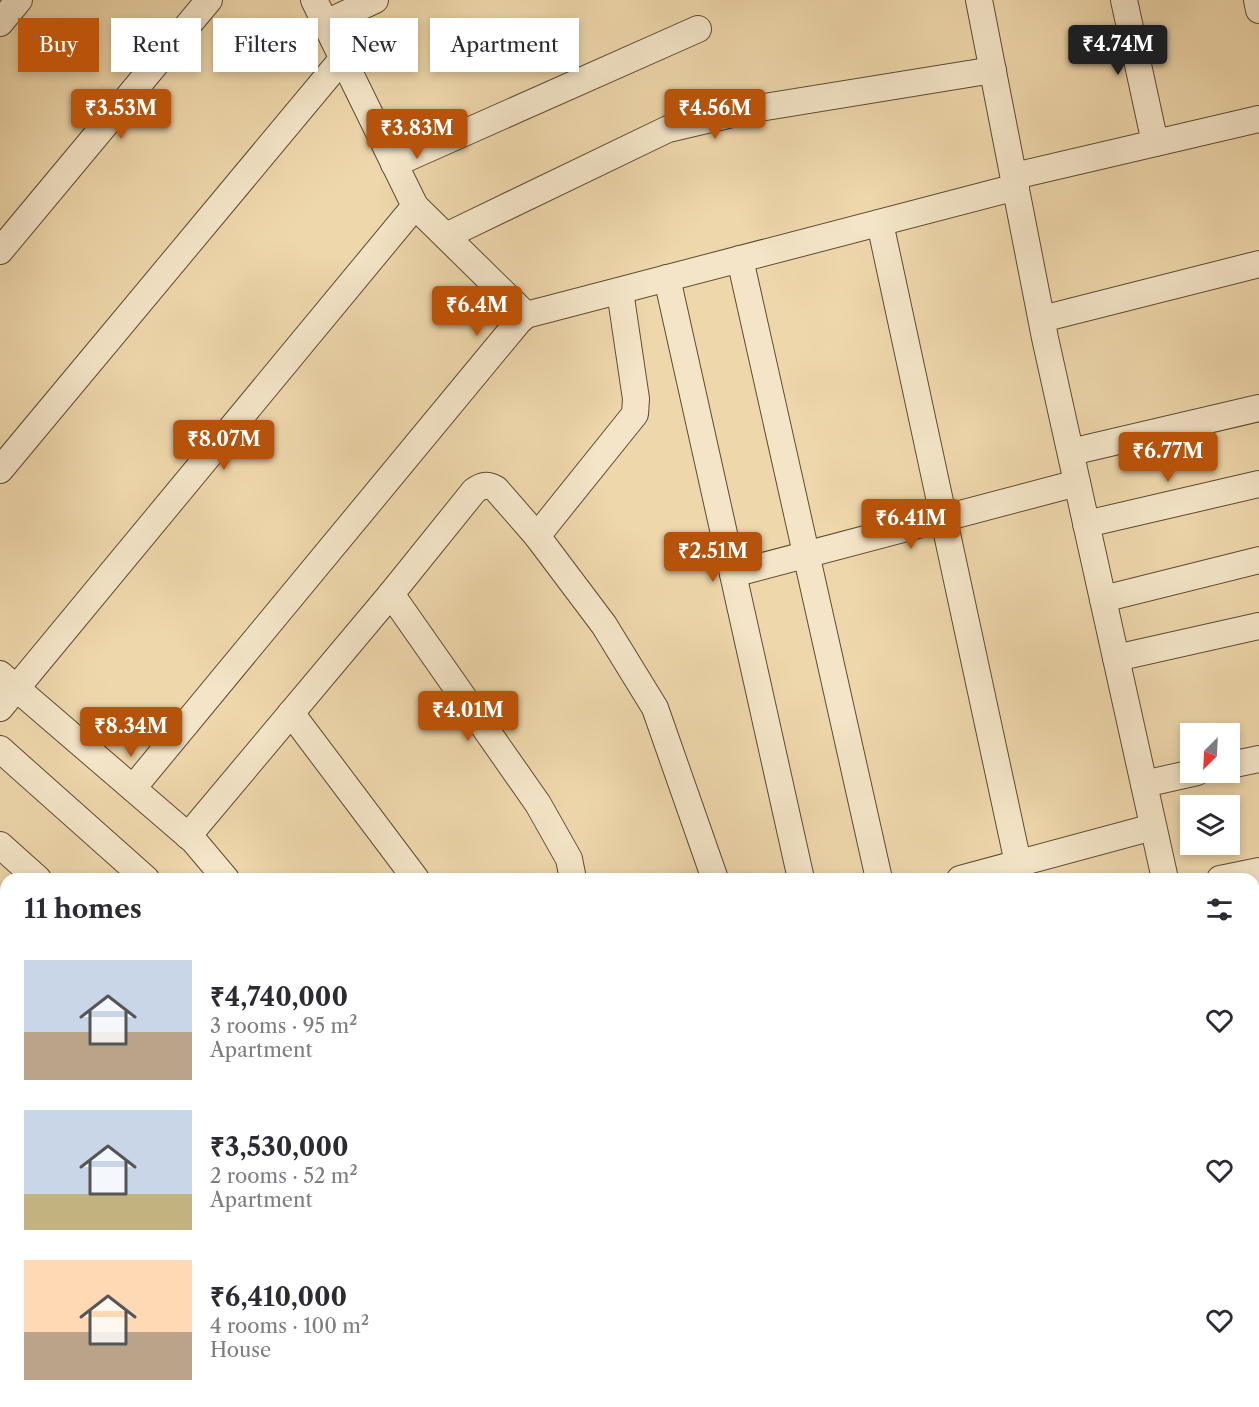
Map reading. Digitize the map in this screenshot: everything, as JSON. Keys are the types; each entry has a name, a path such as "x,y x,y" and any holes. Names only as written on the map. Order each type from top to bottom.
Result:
{"street":[{"path":"0,23 19,0"},
{"path":"0,251 209,0"},
{"path":"314,0 330,31"},
{"path":"326,23 375,0"},
{"path":"979,0 1041,319 1164,873"},
{"path":"1124,0 1155,143"},
{"path":"1257,0 1259,10"},
{"path":"394,164 698,29"},
{"path":"446,236 668,129 753,109 993,70"},
{"path":"0,470 331,72"},
{"path":"350,72 416,206 526,315"},
{"path":"133,788 526,315 880,223 1155,143 1259,119"},
{"path":"0,708 8,681 416,206"},
{"path":"880,223 1018,864"},
{"path":"741,259 878,873"},
{"path":"1041,319 1259,264"},
{"path":"667,278 800,873"},
{"path":"537,536 635,414 636,399 620,291"},
{"path":"1071,452 1259,408"},
{"path":"733,574 1077,483"},
{"path":"1086,524 1259,484"},
{"path":"188,836 391,594 474,491 479,487 489,485 496,489 537,536 604,625 655,708 713,873"},
{"path":"1103,599 1259,560"},
{"path":"391,594 538,804 569,859 572,873"},
{"path":"1116,657 1259,626"},
{"path":"8,681 188,836 221,873"},
{"path":"291,713 411,873"},
{"path":"0,749 139,873"},
{"path":"1240,763 1259,759"},
{"path":"1144,784 1180,776"},
{"path":"983,873 1154,827"},
{"path":"0,845 31,873"}]}
